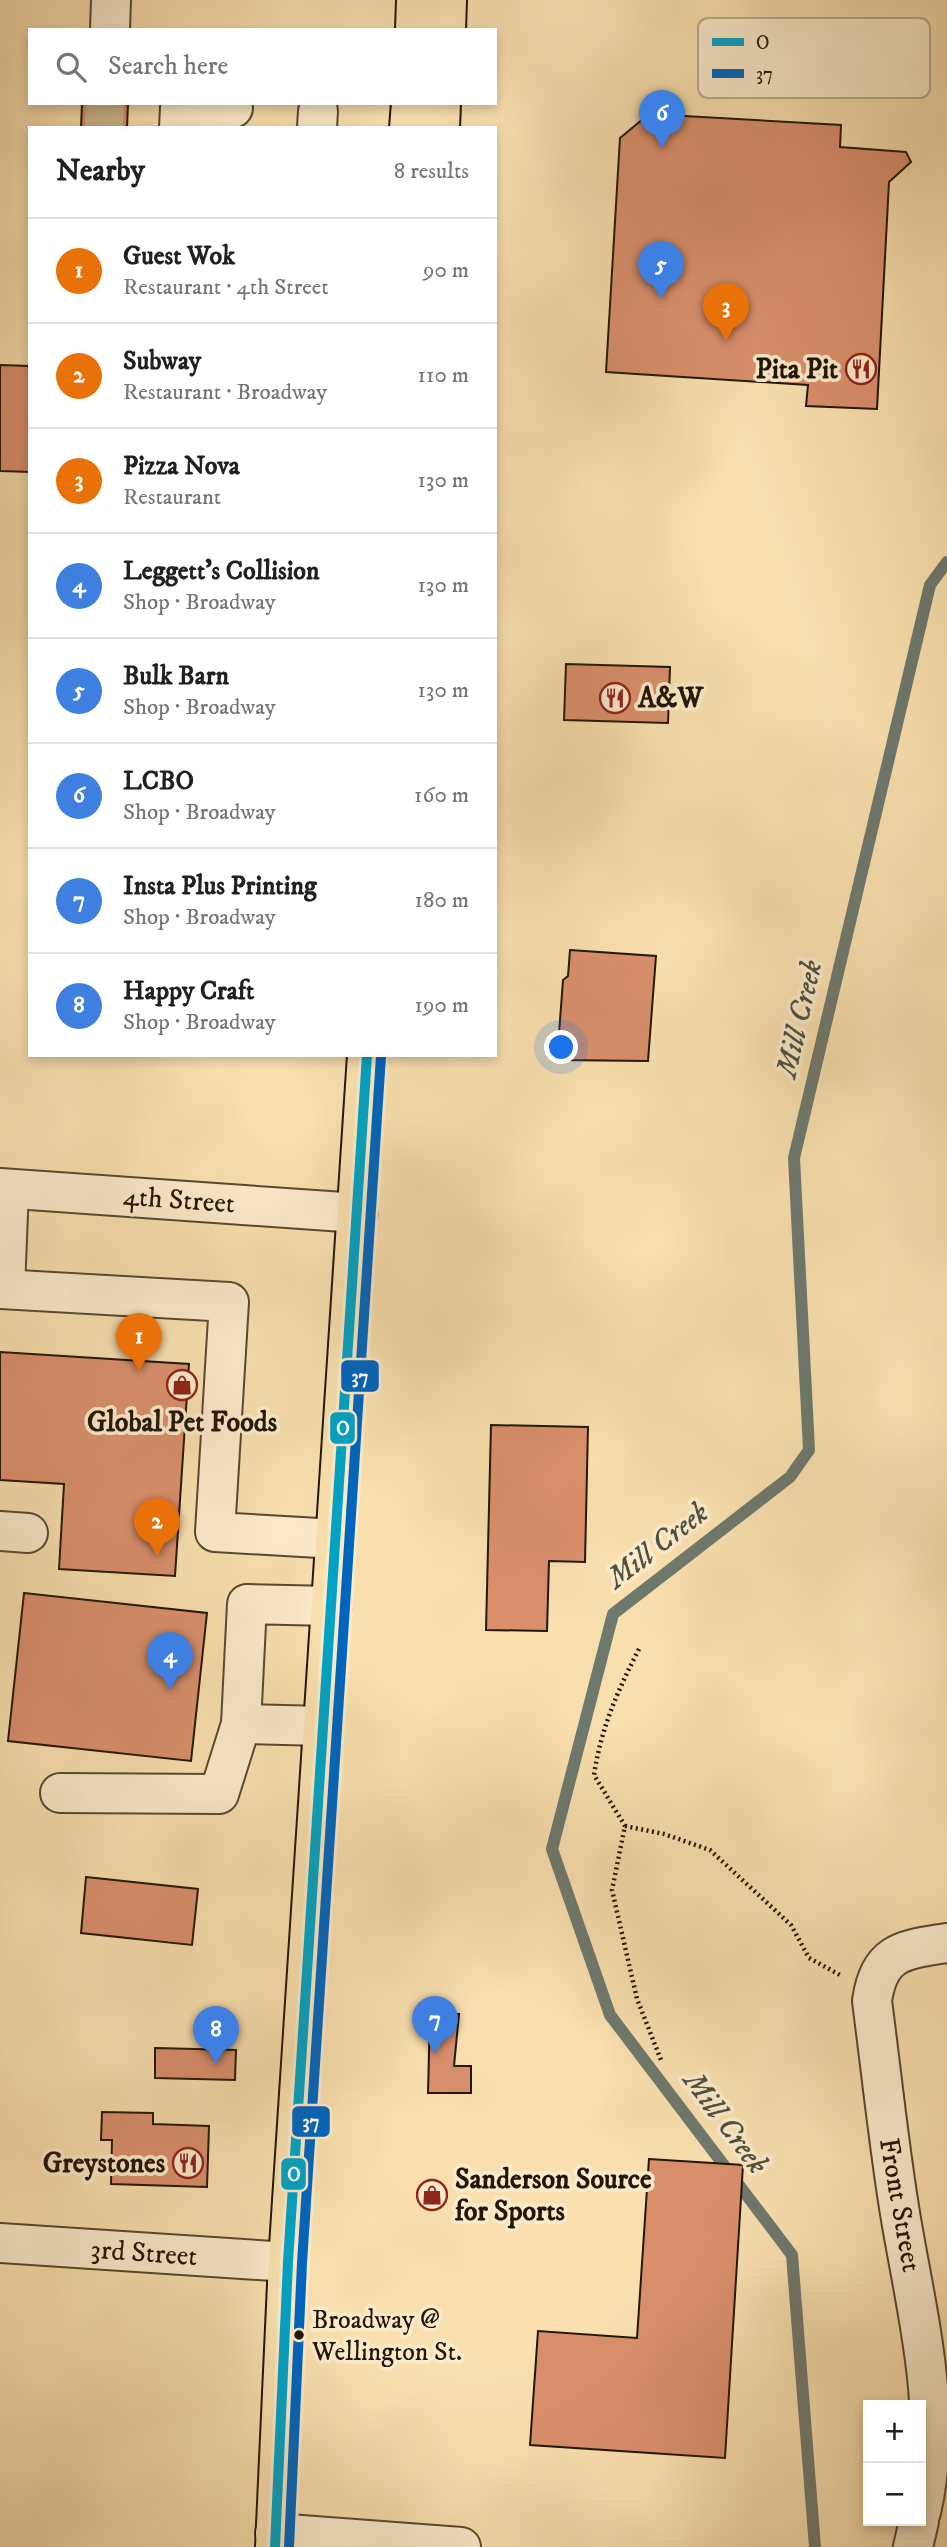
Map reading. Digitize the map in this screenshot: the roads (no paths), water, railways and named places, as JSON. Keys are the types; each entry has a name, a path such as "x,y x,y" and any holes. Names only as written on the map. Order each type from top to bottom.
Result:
{"main road":[{"path":"415,28 416,0"},
{"path":"446,28 447,0"},
{"path":"409,126 411,105"},
{"path":"439,126 441,105"},
{"path":"275,2540 288,2262 368,1057"}],"street":[{"path":"110,28 111,0"},
{"path":"180,113 233,108"},
{"path":"5,1188 2,1289 229,1302 215,1532 336,1539"},
{"name":"4th Street","path":"5,1188 358,1213"},
{"path":"60,1793 219,1794 241,1724 247,1604 332,1606"},
{"path":"241,1724 324,1726"},
{"name":"Front Street","path":"926,2492 930,2426 925,2361 887,2130 872,2001 875,1980 883,1965 897,1953 947,1943"},
{"name":"3rd Street","path":"0,2244 288,2262"},
{"path":"913,2547 918,2526"},
{"path":"275,2540 461,2547"}],"waterway":[{"name":"Mill Creek","path":"815,2547 792,2255 610,2015 552,1849 613,1614 790,1477 809,1450 794,1158 930,585 947,562"}],"tunnel":[{"path":"104,126 105,105"}],"place":[{"name":"LCBO","path":"662,148"},
{"name":"Bulk Barn","path":"661,299"},
{"name":"Pizza Nova","path":"726,341"},
{"name":"Pita Pit","path":"861,369"},
{"name":"A&W","path":"615,698"},
{"name":"Guest Wok","path":"139,1371"},
{"name":"Global Pet Foods","path":"182,1385"},
{"name":"Subway","path":"157,1556"},
{"name":"Leggett's Collision","path":"170,1690"},
{"name":"Insta Plus Printing","path":"435,2054"},
{"name":"Happy Craft","path":"216,2064"},
{"name":"Greystones","path":"188,2163"},
{"name":"Sanderson Source for Sports","path":"432,2195"},
{"name":"Broadway @ Wellington St.","path":"299,2335"}]}
